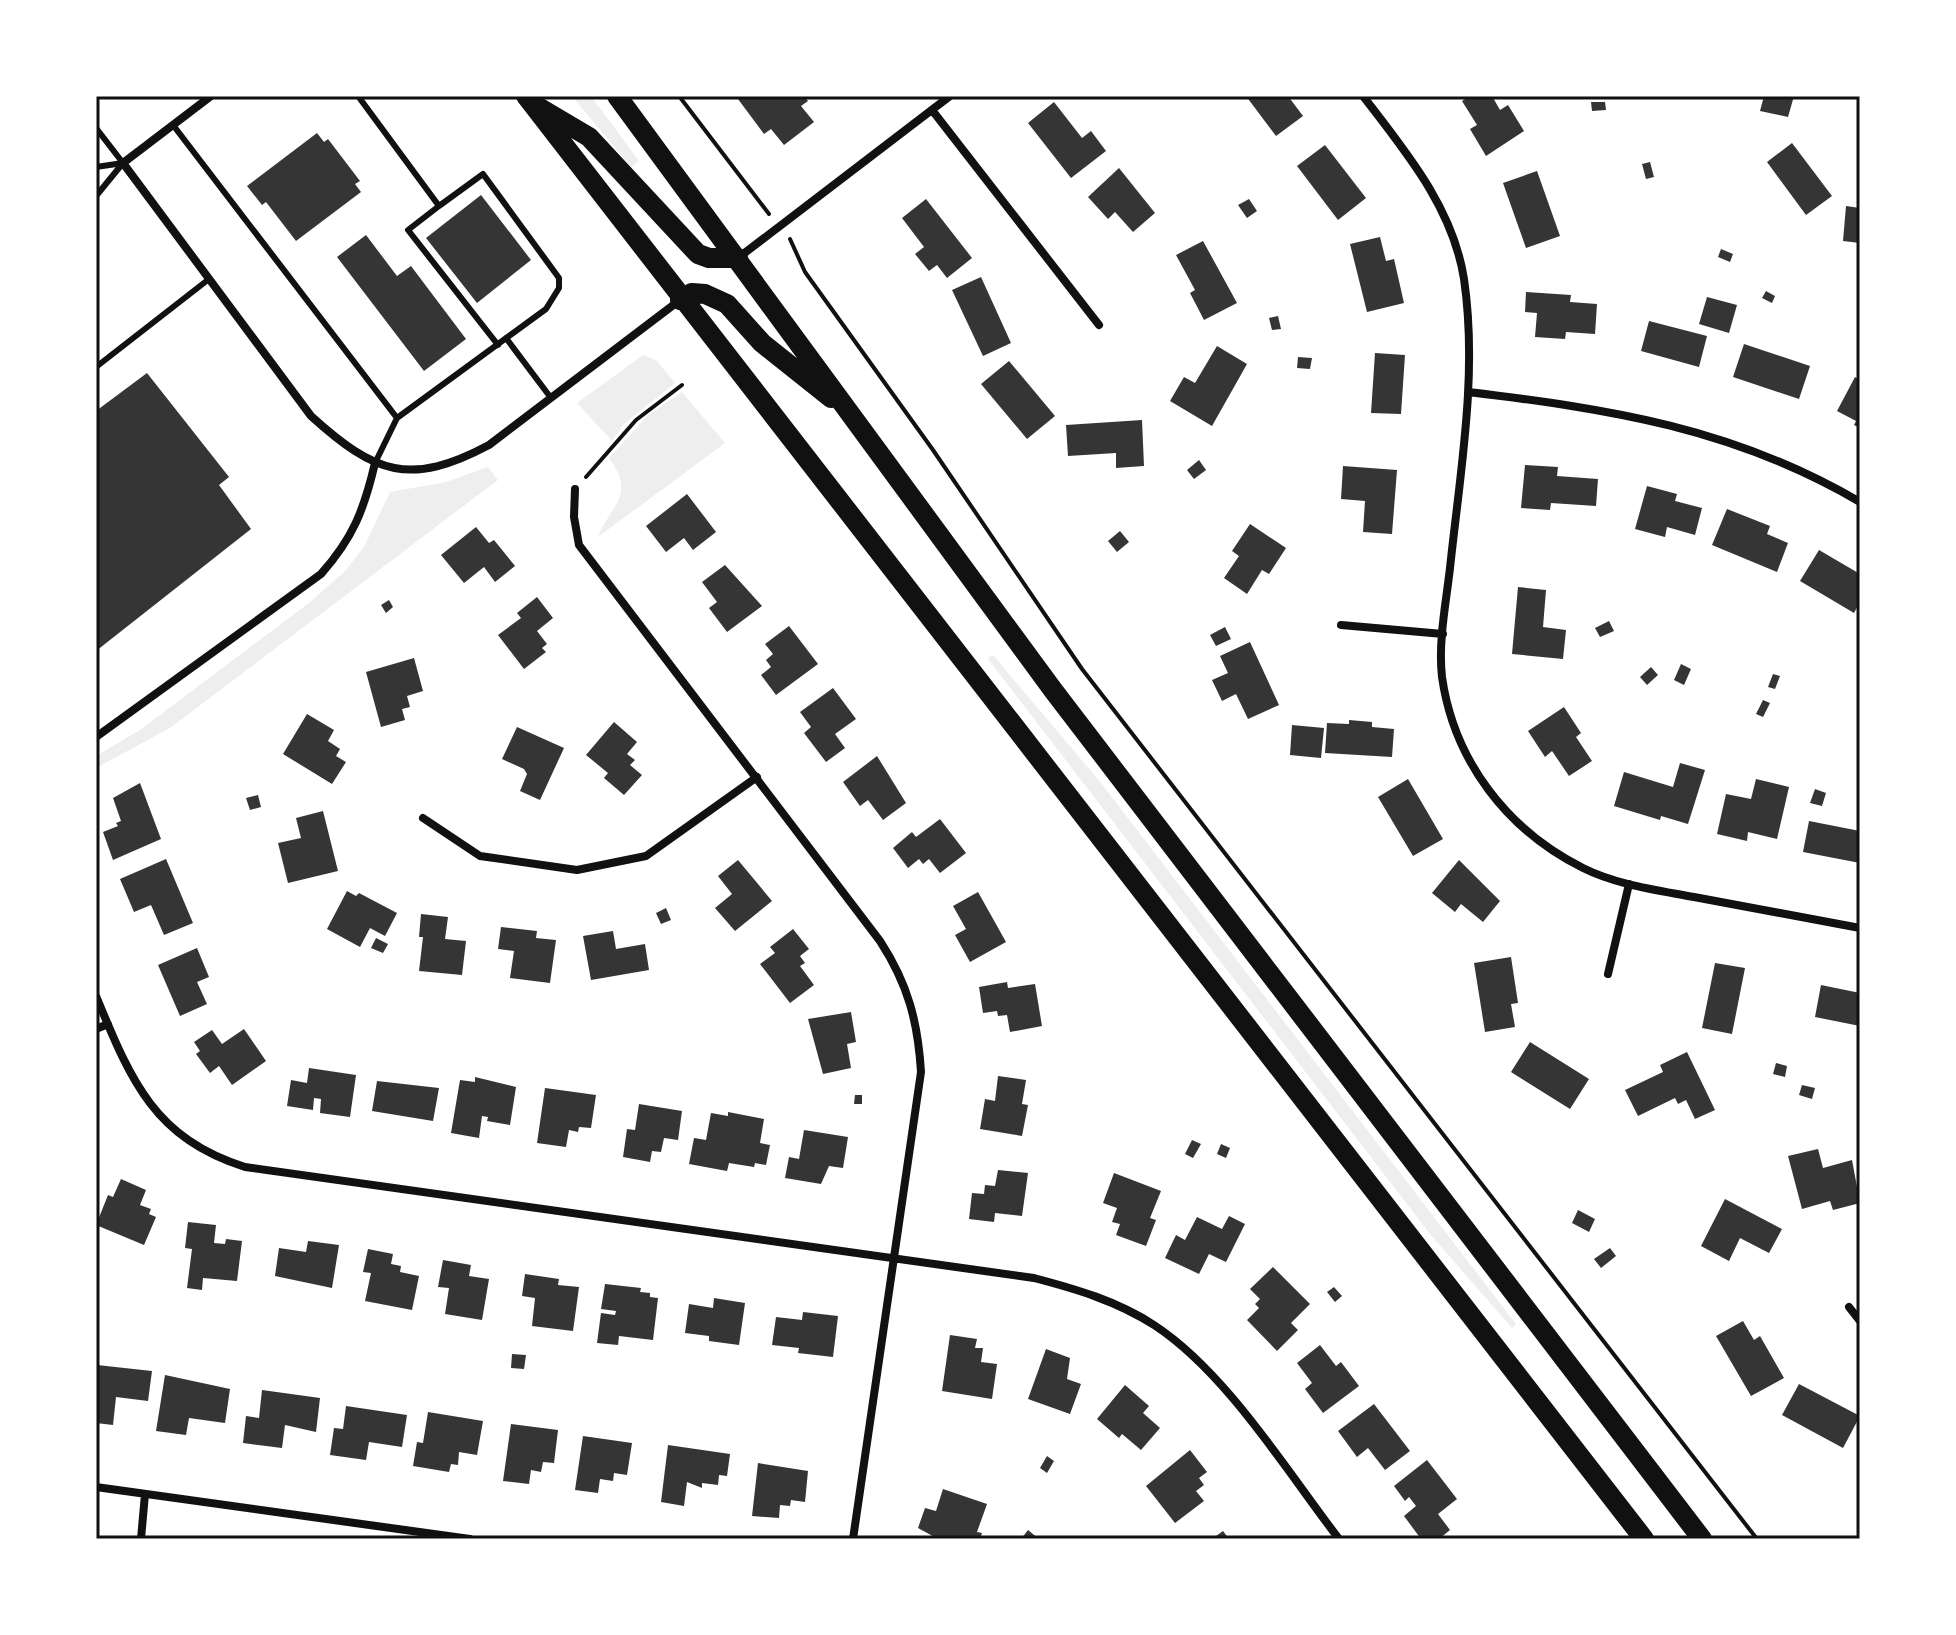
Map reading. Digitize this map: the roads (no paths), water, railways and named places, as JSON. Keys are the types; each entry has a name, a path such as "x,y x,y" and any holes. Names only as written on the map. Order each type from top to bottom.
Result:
{"main road":[{"path":"617,96 1072,716 1702,1539"},
{"path":"528,99 589,137 698,254 709,258 738,258"},
{"path":"528,99 680,300 1644,1539"},
{"path":"680,300 692,293 705,294 727,304 762,343 852,415"}],"street":[{"path":"211,96 123,163 311,416 342,443 375,463 411,472 461,459 489,445 680,300"},
{"path":"738,258 950,96"},
{"path":"1363,96 1429,187 1450,233 1463,276 1468,318 1468,392 1443,634 1442,674 1457,739 1492,796 1549,848 1585,869 1629,884 1860,928"},
{"path":"932,110 1099,325"},
{"path":"1468,392 1600,408 1722,438 1860,502"},
{"path":"96,737 321,574 345,547 364,507 375,463"},
{"path":"575,489 574,517 579,545 880,941 900,972 912,1003 921,1072 853,1539"},
{"path":"1341,625 1443,634"},
{"path":"423,818 480,856 577,870 646,856 757,777"},
{"path":"1608,974 1629,884"},
{"path":"96,996 149,1106 202,1150 245,1167 895,1261 1034,1278 1095,1295 1154,1325 1219,1382 1339,1539"},
{"path":"96,1029 108,1024"},
{"path":"1849,1307 1860,1321"},
{"path":"96,1487 470,1539"},
{"path":"141,1539 145,1494"}],"lane":[{"path":"358,96 439,206"},
{"path":"173,125 397,418"},
{"path":"96,128 123,163"},
{"path":"96,167 123,163"},
{"path":"96,196 123,163"},
{"path":"375,463 397,418 498,345 546,309 559,288 559,278 483,174 408,230 498,345"},
{"path":"96,367 209,279"},
{"path":"506,338 551,398"}]}
